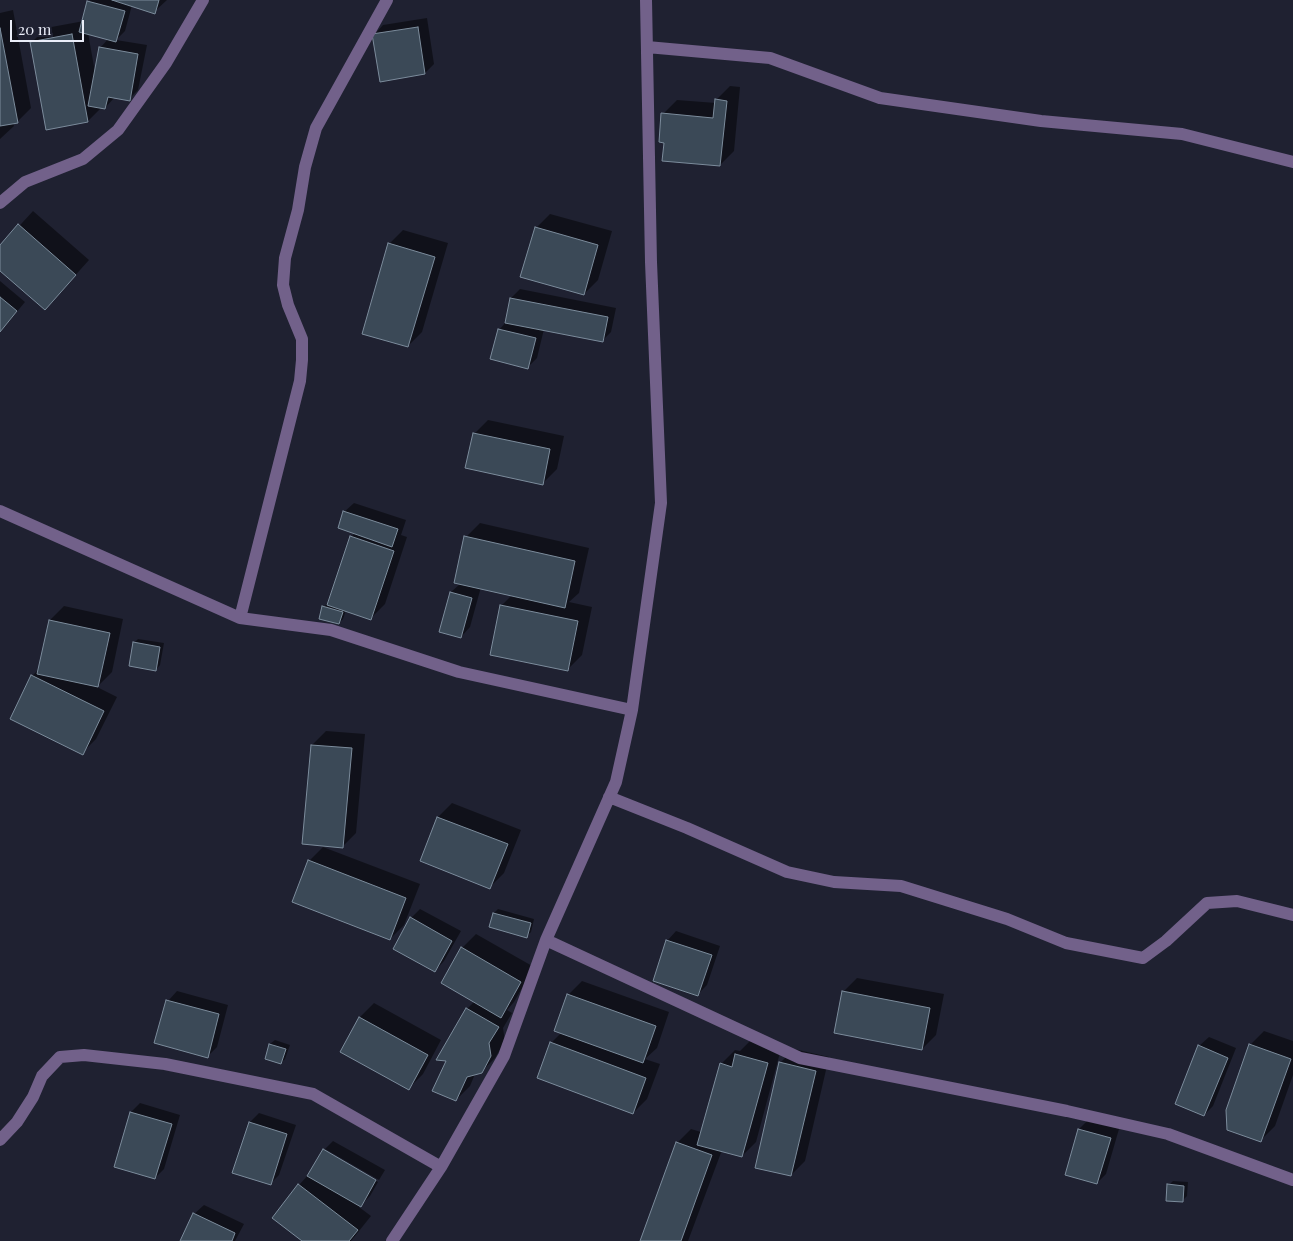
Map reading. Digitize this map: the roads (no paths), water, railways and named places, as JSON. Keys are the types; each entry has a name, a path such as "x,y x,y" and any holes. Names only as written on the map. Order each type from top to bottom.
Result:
{"street":[{"path":"0,203 25,182 83,159 118,130 166,63 203,0"},
{"path":"240,618 300,381 302,339 288,305 283,285 285,258 298,210 305,167 316,128 387,0"},
{"path":"392,1241 441,1167 504,1056 546,940 616,782 632,710 661,502 651,262 646,0"},
{"path":"647,47 770,58 880,98 1041,121 1182,134 1293,162"},
{"path":"0,510 240,618 331,630 458,672 632,710"},
{"path":"609,797 687,828 787,872 834,882 901,886 1007,919 1066,943 1143,958 1166,941 1207,903 1237,901 1293,916"},
{"path":"546,940 800,1058 1067,1111 1168,1134 1293,1180"},
{"path":"0,1140 17,1122 33,1097 42,1076 60,1057 84,1055 165,1064 313,1094 441,1167"}]}
